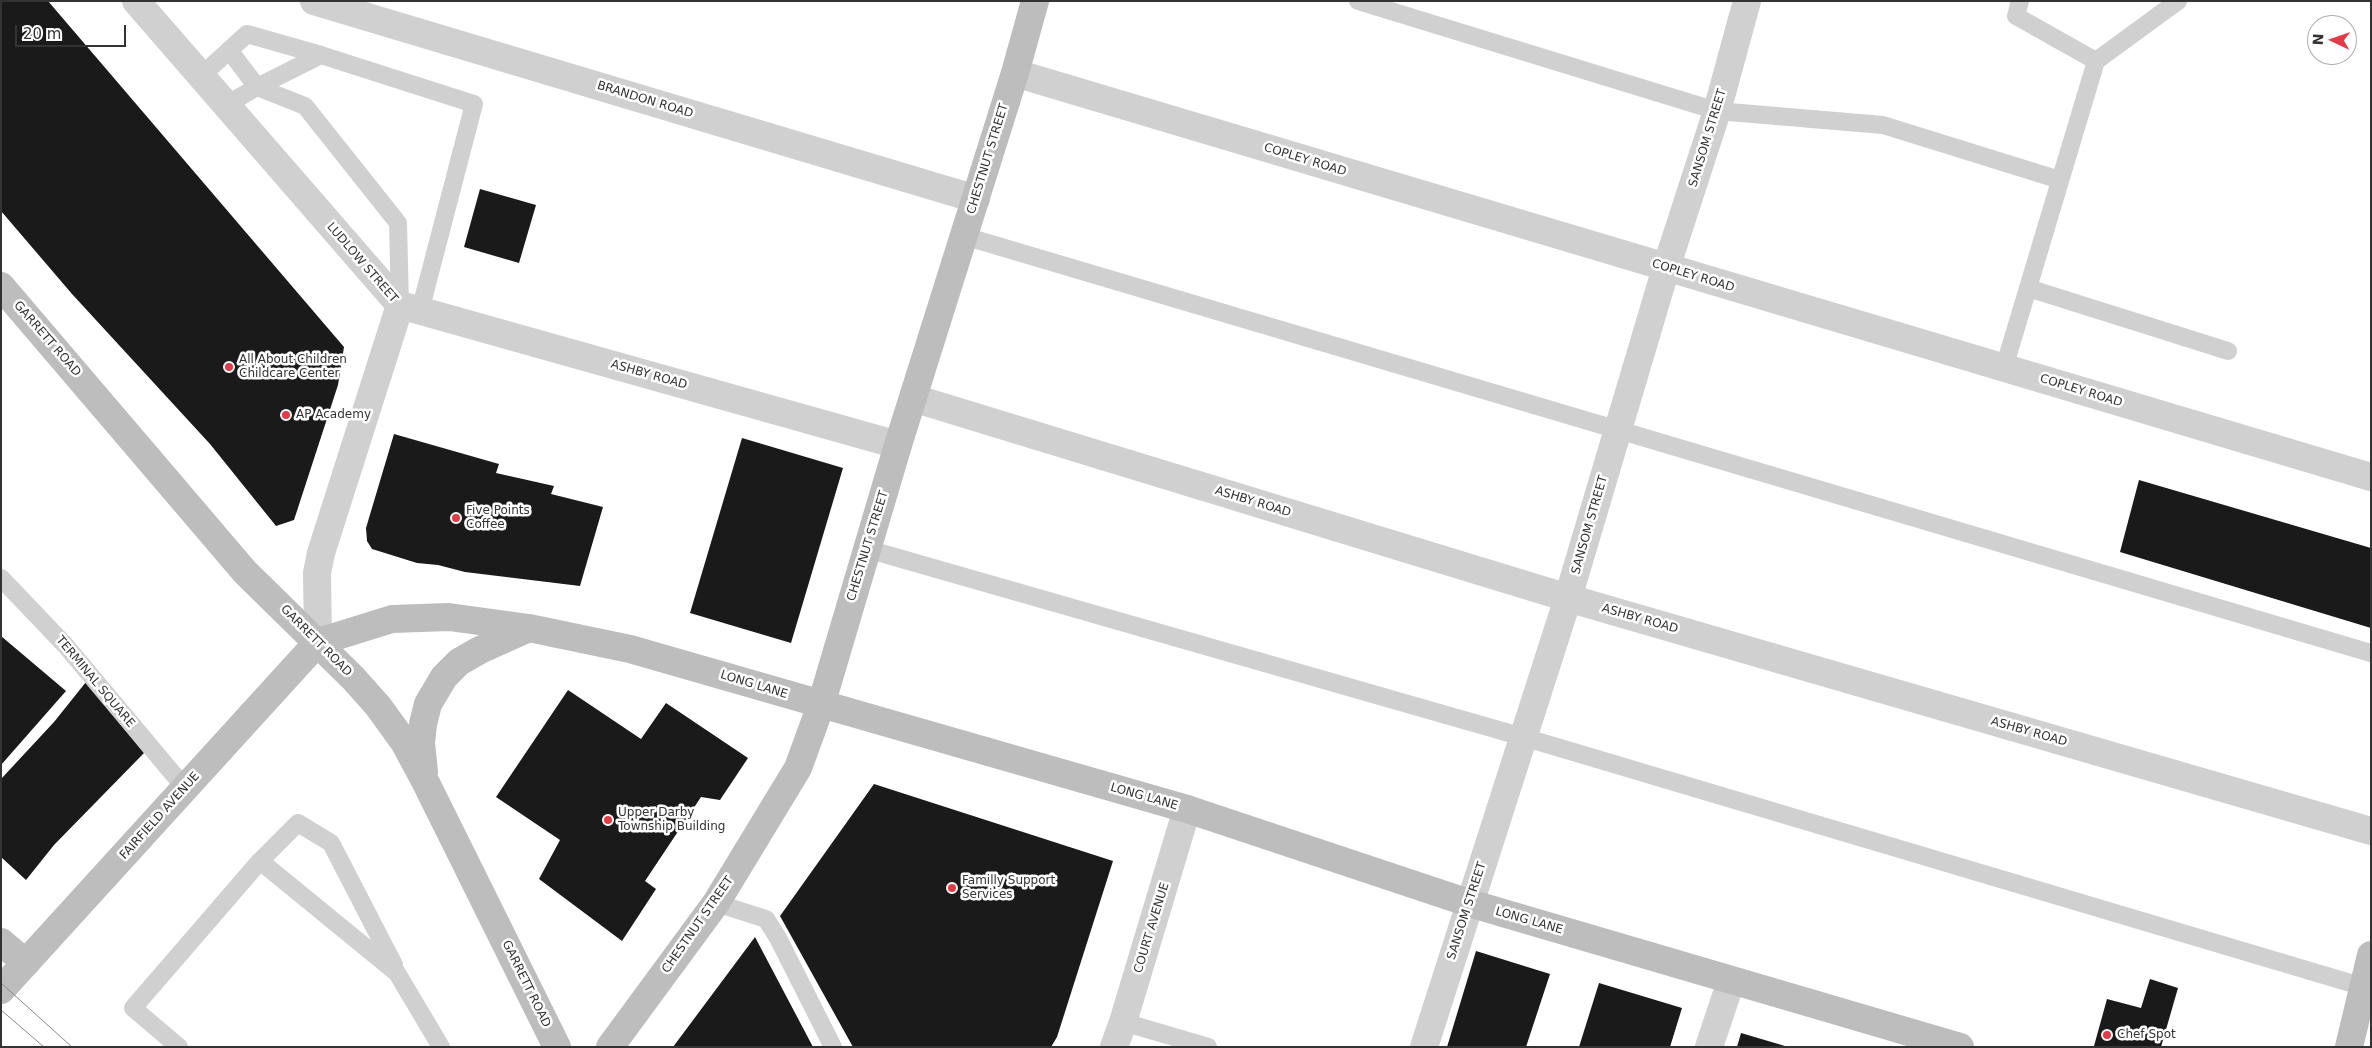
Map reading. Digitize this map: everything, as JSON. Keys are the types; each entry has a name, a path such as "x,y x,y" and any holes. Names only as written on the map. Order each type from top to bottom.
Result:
{"street":[{"name":"LUDLOW STREET","path":"136,1 200,76 410,308 321,553 317,573 318,642"},
{"name":"BRANDON ROAD","path":"314,1 976,199"},
{"name":"CHESTNUT STREET","path":"610,1047 716,903 798,768 821,705 898,445 1015,74 1035,1"},
{"name":"SANSOM STREET","path":"1424,1047 1568,598 1666,268 1717,111 1747,1"},
{"name":"COPLEY ROAD","path":"1015,74 2371,478"},
{"name":"GARRETT ROAD","path":"1,286 246,572 318,642 378,706 404,742 426,783 557,1047"},
{"name":"ASHBY ROAD","path":"410,308 898,445"},
{"name":"ASHBY ROAD","path":"913,398 1568,598 2371,831"},
{"name":"LONG LANE","path":"318,642 392,619 449,617 529,628 630,649 1188,809 1469,903 1960,1047"},
{"path":"426,783 421,743 428,704 434,690 459,662 480,650 529,628"},
{"name":"FAIRFIELD AVENUE","path":"1,990 318,642"},
{"name":"COURT AVENUE","path":"1118,1034 1188,809"},
{"path":"1,942 26,963"},
{"path":"2349,1047 2367,988 2371,955"},
{"path":"1709,1047 1731,981"}],"lane":[{"path":"1358,1 1717,111 1883,125 2060,180"},
{"path":"2020,1 2016,16 2096,61"},
{"path":"2004,368 2096,61 2178,1"},
{"path":"200,76 246,34 321,55 474,104 410,308"},
{"path":"229,50 257,87 305,106 398,223 410,308"},
{"path":"226,105 321,55"},
{"path":"964,236 2371,654"},
{"path":"2028,288 2228,351"},
{"path":"867,550 1522,737 2367,988"},
{"name":"TERMINAL SQUARE","path":"1,578 66,646 185,788"},
{"path":"179,1047 133,1008 260,861 298,822 331,843 397,972 441,1047"},
{"path":"260,861 397,972"},
{"path":"716,903 766,919 778,938 833,1047"},
{"path":"1118,1034 1208,1047"}],"building":[{"path":"1,1 48,1 344,347 338,385 294,520 276,526 210,444 72,294 1,211"},
{"path":"480,189 536,205 519,263 464,247"},
{"path":"394,434 499,464 496,473 554,486 551,494 603,507 580,586 465,572 438,565 417,563 372,549 367,541 366,528"},
{"path":"742,438 843,468 791,643 690,613"},
{"path":"2139,480 2371,548 2371,628 2120,552"},
{"path":"1,636 66,691 1,765"},
{"path":"86,682 144,753 54,845 26,880 1,857 1,779 54,722"},
{"name":"Upper Darby Township Building","path":"568,690 641,739 666,703 748,758 720,800 701,797 645,881 656,889 622,941 539,879 560,840 496,797"},
{"name":"Familly Support Services","path":"874,784 1113,861 1057,1037 1051,1047 853,1047 780,916"},
{"path":"755,937 813,1047 673,1047"},
{"path":"1476,951 1550,974 1526,1047 1447,1047"},
{"path":"2150,979 2178,988 2161,1047 2094,1046 2107,999 2141,1008"},
{"path":"1599,983 1682,1008 1670,1047 1579,1047"},
{"path":"1741,1033 1785,1046 1785,1047 1737,1047"}],"tram line":[{"path":"1,983 72,1047"},
{"path":"1,1010 44,1047"}],"place":[{"name":"All About Children Childcare Center","path":"229,367"},
{"name":"AP Academy","path":"286,415"},
{"name":"Five Points Coffee","path":"456,518"},
{"name":"Upper Darby Township Building","path":"608,820"},
{"name":"Familly Support Services","path":"952,888"},
{"name":"Chef Spot","path":"2107,1035"}]}
